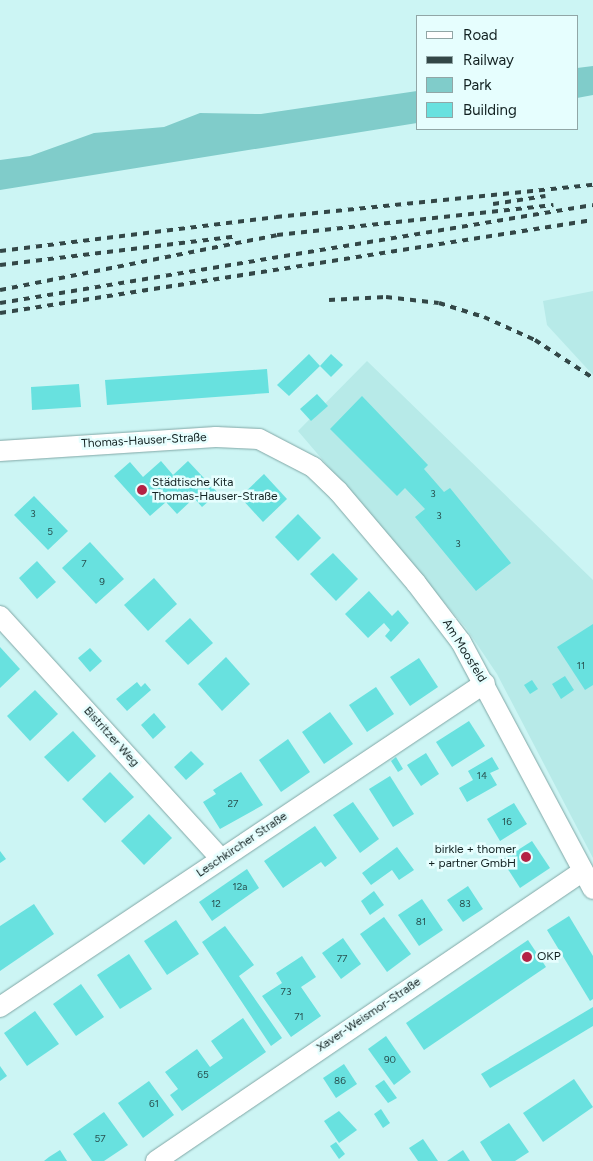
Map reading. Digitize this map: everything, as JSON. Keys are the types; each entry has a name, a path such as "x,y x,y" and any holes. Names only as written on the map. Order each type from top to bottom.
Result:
{"street":[{"name":"Thomas-Hauser-Straße","path":"0,451 216,437 259,440 286,451"},
{"name":"Am Moosfeld","path":"286,451 313,467 338,491 451,628 485,683 593,889"},
{"name":"Bistritzer Weg","path":"0,616 221,859"},
{"name":"Leschkircher Straße","path":"0,1007 485,683"},
{"name":"Xaver-Weismor-Straße","path":"156,1161 583,870"}],"shaded area":[{"path":"593,291 593,375 547,325 543,301"},
{"path":"367,361 593,580 593,858 497,674 466,628 298,431"}],"green space":[{"path":"593,66 593,95 578,98 578,68"},
{"path":"416,91 416,123 0,190 0,160 30,156 94,133 164,127 200,113 261,114"}],"building":[{"path":"309,354 320,366 289,396 277,385"},
{"path":"331,354 343,365 331,377 320,366"},
{"path":"267,369 269,393 107,405 105,380"},
{"path":"79,384 81,407 32,410 31,387"},
{"path":"317,394 328,406 311,421 300,409"},
{"path":"362,396 428,465 424,469 444,492 450,488 511,563 476,591 415,517 425,509 405,488 397,496 330,429"},
{"path":"161,461 173,475 188,461 218,493 202,507 194,498 177,514 166,502 150,516 114,476 130,462 143,477"},
{"path":"264,474 287,499 263,522 240,497"},
{"path":"34,496 68,531 48,550 14,515"},
{"path":"298,514 321,538 298,561 275,537"},
{"path":"90,542 124,579 96,604 62,568"},
{"path":"333,553 358,579 336,601 310,574"},
{"path":"37,561 56,582 37,599 19,578"},
{"path":"154,578 177,604 148,631 124,605"},
{"path":"369,591 392,616 398,610 409,623 391,642 385,636 390,630 384,623 368,638 345,614"},
{"path":"190,618 213,643 188,665 165,641"},
{"path":"593,624 593,685 585,690 557,647"},
{"path":"0,647 20,669 0,688"},
{"path":"90,648 102,661 90,672 78,658"},
{"path":"226,657 250,684 222,711 198,684"},
{"path":"419,658 438,687 410,706 390,677"},
{"path":"565,676 574,690 561,699 552,684"},
{"path":"532,680 538,689 530,694 524,685"},
{"path":"137,682 141,687 145,683 151,690 127,711 116,699"},
{"path":"376,687 394,714 367,732 349,705"},
{"path":"35,690 58,714 30,741 7,716"},
{"path":"330,712 353,744 324,764 302,732"},
{"path":"154,713 166,727 153,739 141,725"},
{"path":"469,721 485,746 452,767 436,742"},
{"path":"73,731 96,756 68,782 44,757"},
{"path":"288,739 310,772 281,792 259,760"},
{"path":"191,751 204,764 186,780 174,767"},
{"path":"426,753 439,774 421,786 407,765"},
{"path":"396,757 403,769 398,772 391,761"},
{"path":"492,757 499,769 490,773 497,785 467,802 459,788 473,780 468,771"},
{"path":"110,772 134,797 105,823 82,799"},
{"path":"241,772 263,805 220,829 203,802 216,794 213,790"},
{"path":"390,776 414,814 393,827 369,789"},
{"path":"353,802 379,839 360,853 333,815"},
{"path":"514,803 527,824 500,841 487,819"},
{"path":"149,814 172,838 144,865 121,841"},
{"path":"315,826 337,858 325,867 321,862 283,888 264,861"},
{"path":"532,841 550,868 520,888 502,860"},
{"path":"397,847 414,870 399,880 392,870 371,885 362,873"},
{"path":"0,851 6,859 0,863"},
{"path":"247,869 259,888 212,921 199,902"},
{"path":"468,886 483,909 463,922 447,900"},
{"path":"374,891 384,905 370,915 361,901"},
{"path":"422,899 443,930 419,946 398,915"},
{"path":"34,904 54,934 0,971 0,926"},
{"path":"569,916 593,956 593,999 590,1001 547,930"},
{"path":"384,917 411,954 387,972 360,934"},
{"path":"176,920 199,954 167,975 144,941"},
{"path":"225,926 254,965 239,976 282,1038 271,1046 202,942"},
{"path":"343,938 361,964 341,979 322,953"},
{"path":"528,940 546,967 424,1050 406,1023"},
{"path":"129,954 152,989 120,1009 97,975"},
{"path":"302,956 316,977 301,987 321,1016 291,1037 262,996 282,983 276,973"},
{"path":"81,984 104,1017 76,1036 53,1004"},
{"path":"593,1007 593,1026 490,1088 481,1074"},
{"path":"35,1011 59,1044 27,1066 4,1033"},
{"path":"243,1018 266,1052 182,1111 170,1095 178,1089 165,1072 197,1049 210,1067 223,1058 211,1041"},
{"path":"386,1036 411,1072 394,1085 368,1049"},
{"path":"344,1064 357,1084 336,1098 323,1078"},
{"path":"0,1066 7,1076 0,1081"},
{"path":"574,1079 593,1107 543,1142 523,1113"},
{"path":"384,1080 397,1098 388,1103 375,1086"},
{"path":"149,1081 174,1115 143,1138 118,1103"},
{"path":"381,1109 390,1123 383,1128 374,1114"},
{"path":"339,1111 357,1130 339,1143 324,1121"},
{"path":"104,1112 128,1145 104,1161 92,1161 73,1134"},
{"path":"509,1123 529,1152 515,1161 492,1161 480,1142"},
{"path":"423,1139 438,1161 418,1161 409,1148"},
{"path":"336,1142 345,1154 339,1159 330,1146"},
{"path":"60,1150 67,1161 44,1161 49,1157"},
{"path":"463,1150 470,1161 447,1161"}],"railway":[{"path":"0,251 276,217 593,185"},
{"path":"493,204 545,196"},
{"path":"0,290 277,235 553,205"},
{"path":"0,303 593,205"},
{"path":"0,313 593,220"},
{"path":"0,265 233,237"},
{"path":"329,300 386,297 439,303 484,317 535,340 593,378"}],"place":[{"name":"Städtische Kita Thomas-Hauser-Straße","path":"142,490"},
{"name":"birkle + thomer + partner GmbH","path":"526,857"},
{"name":"OKP","path":"527,957"}]}
